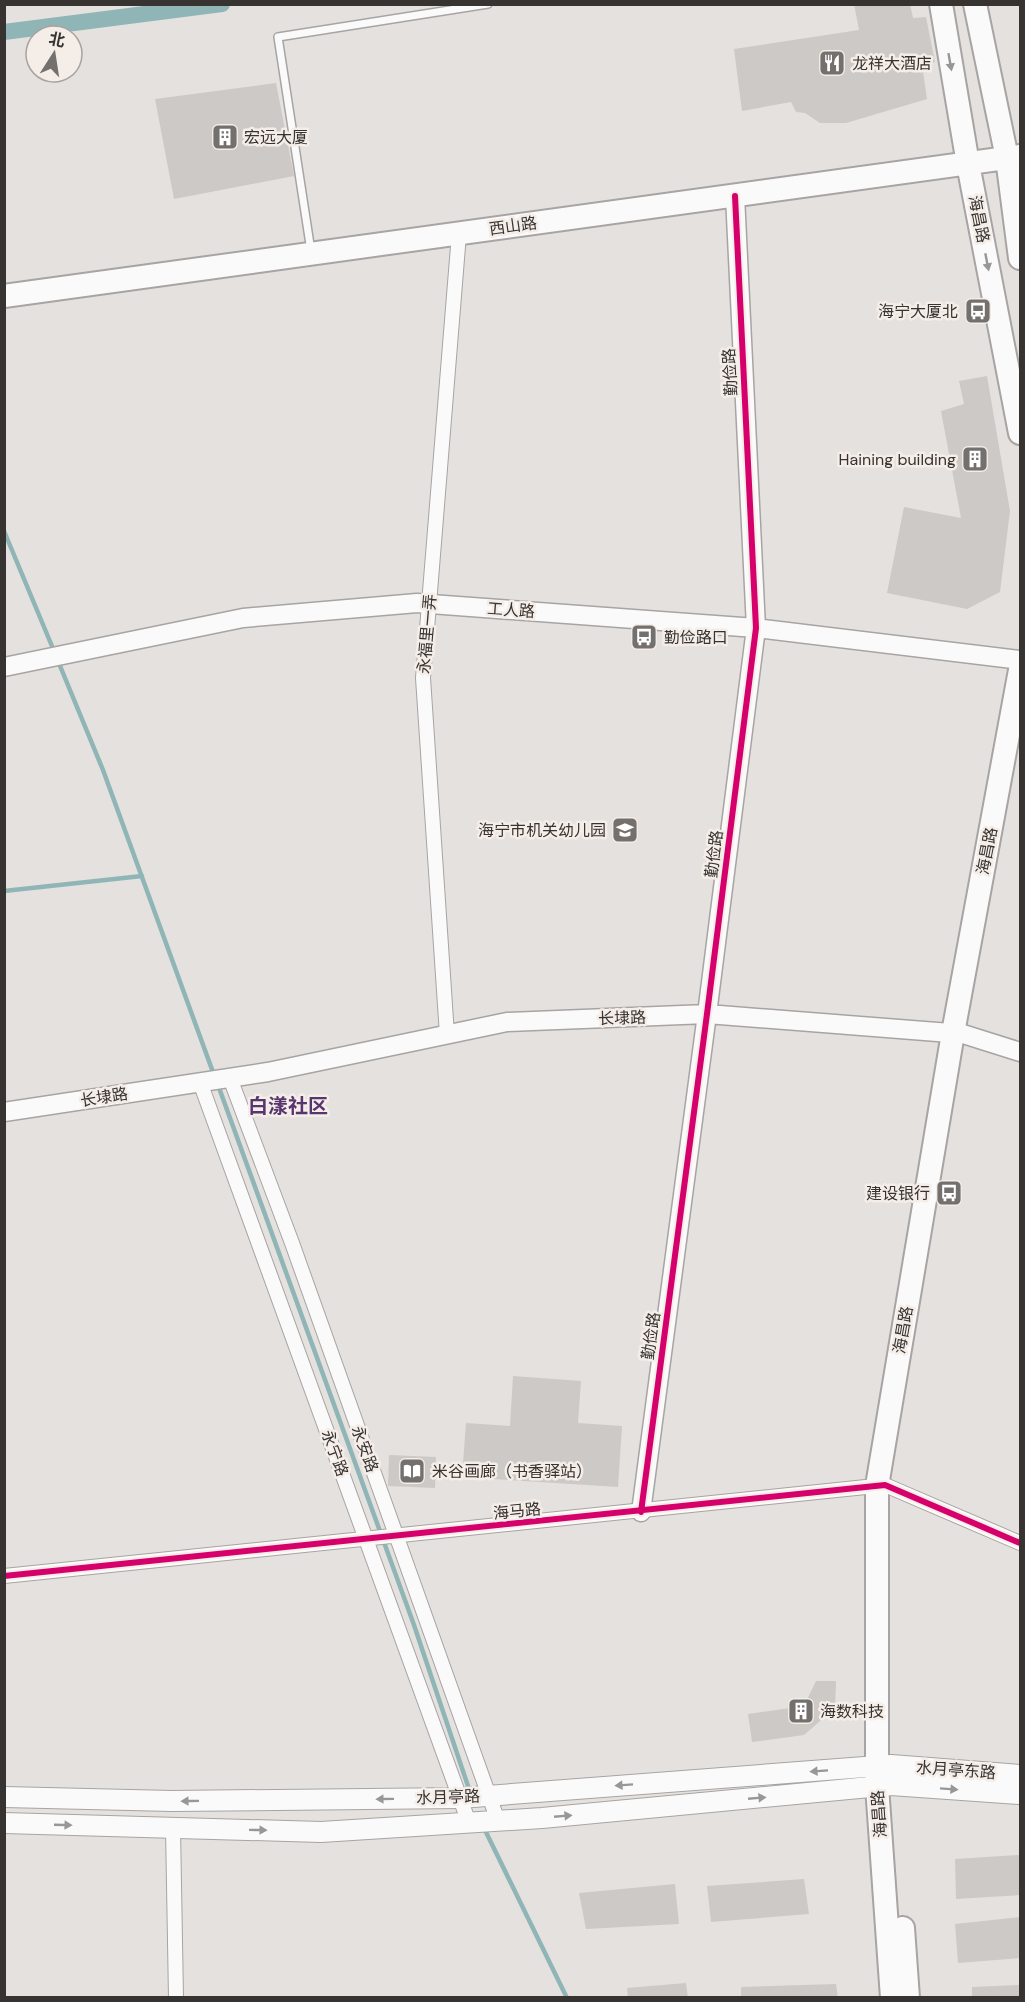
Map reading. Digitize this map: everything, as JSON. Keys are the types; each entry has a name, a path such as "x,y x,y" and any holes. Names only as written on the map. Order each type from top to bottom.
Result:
{"main road":[{"name":"海昌路","path":"941,4 968,164 1020,433"},
{"path":"975,4 1014,157 1020,258"},
{"name":"西山路","path":"4,296 1014,157"},
{"name":"海昌路","path":"892,1998 884,1776 881,1486 1020,670"},
{"name":"海昌路","path":"958,1033 1020,715"},
{"name":"水月亭东路","path":"884,1776 1020,1775"},
{"name":"海昌路","path":"884,1776 908,1998"},
{"name":"水月亭东路","path":"884,1776 1020,1794"},
{"name":"水月亭路","path":"4,1797 172,1801 462,1798 884,1776"},
{"name":"水月亭路","path":"4,1823 321,1832 501,1821 884,1776"}],"street":[{"name":"勤俭路","path":"641,1512 756,628 735,196"},
{"name":"永福里一弄","path":"447,1035 423,678 459,234"},
{"name":"工人路","path":"4,667 243,618 417,603 756,628 1020,660"},
{"name":"长埭路","path":"4,1112 228,1078 507,1022 707,1014 958,1033 1020,1052"},
{"name":"永安路","path":"228,1078 291,1243 393,1537 488,1795 501,1821"},
{"name":"永宁路","path":"202,1082 371,1539 462,1798 466,1823"},
{"name":"海马路","path":"4,1576 881,1486 1020,1543"},
{"path":"173,1828 176,1998"}],"lane":[{"path":"312,254 278,37 488,4"}],"building":[{"name":"龙祥大酒店","path":"854,4 910,4 913,18 926,17 935,62 922,65 927,99 846,123 820,123 805,113 796,112 791,102 742,111 734,49 859,30"},
{"name":"宏远大厦","path":"276,83 294,176 174,199 155,99"},
{"name":"Haining building","path":"987,376 1010,511 1000,592 967,609 887,593 904,507 961,518 941,411 964,404 959,381"},
{"path":"513,1376 581,1381 578,1423 622,1426 618,1487 462,1477 466,1423 510,1426"},
{"name":"米谷画廊（书香驿站）","path":"389,1455 436,1457 435,1488 388,1486"},
{"name":"海数科技","path":"816,1681 836,1681 835,1708 804,1735 752,1742 748,1714 804,1706"},
{"path":"1020,1855 1020,1895 956,1899 955,1859"},
{"path":"804,1879 809,1914 711,1922 707,1886"},
{"path":"675,1884 679,1924 586,1929 579,1893"},
{"path":"1020,1917 1020,1958 958,1963 955,1924"},
{"path":"686,1983 688,1998 628,1998 627,1988"},
{"path":"836,1984 838,1998 741,1998 741,1987"},
{"path":"1020,1985 1020,1998 972,1998 972,1987"}],"waterway":[{"path":"4,32 222,4"},
{"path":"4,531 54,651"},
{"path":"58,661 103,770 214,1075"},
{"path":"4,891 142,876"},
{"path":"218,1085 414,1625 470,1792"},
{"path":"484,1828 567,1998"}],"cycle path":[{"path":"641,1512 756,628 735,196"},
{"path":"4,1576 885,1485 1020,1543"}],"place":[{"name":"龙祥大酒店","path":"832,63"},
{"name":"宏远大厦","path":"225,137"},
{"name":"海宁大厦北","path":"978,311"},
{"name":"Haining building","path":"975,459"},
{"name":"勤俭路口","path":"644,637"},
{"name":"海宁市机关幼儿园","path":"625,830"},
{"name":"建设银行","path":"949,1193"},
{"name":"米谷画廊（书香驿站）","path":"412,1471"},
{"name":"海数科技","path":"801,1711"}],"district":[{"name":"白漾社区","path":"288,1106"}]}
